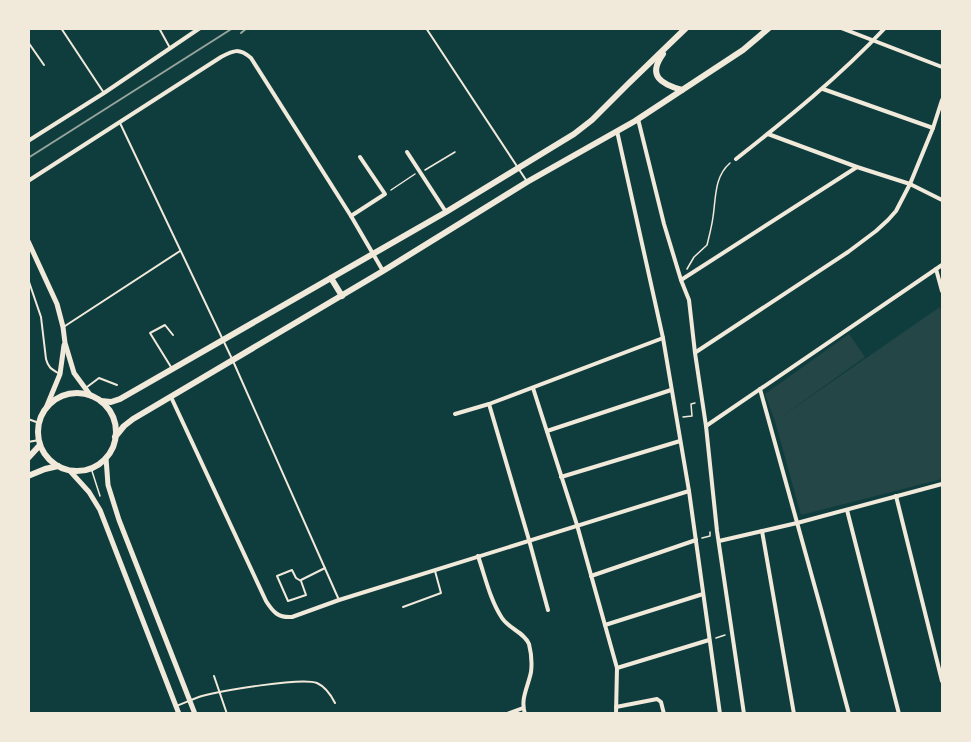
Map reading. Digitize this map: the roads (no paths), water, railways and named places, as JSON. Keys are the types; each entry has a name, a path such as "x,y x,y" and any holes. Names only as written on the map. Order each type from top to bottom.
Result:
{"main road":[{"path":"100,401 111,402 120,399 172,370 446,212 574,134 592,120 686,28"},
{"path":"116,437 133,419 342,296 527,182 625,127 743,50 769,28"},
{"path":"672,42 659,59 656,73 660,80 668,86 682,90"},
{"path":"28,242 52,292 74,373 91,396"},
{"path":"331,279 342,296"},
{"path":"46,408 53,401 72,393 81,393 100,401 108,408 116,427 114,444 106,458 92,468 70,471 58,466 44,454 39,442 39,423 60,374 65,344"},
{"path":"28,458 39,442"},
{"path":"106,458 108,485 116,510 195,714"},
{"path":"28,476 45,468 58,466"},
{"path":"70,471 89,492 100,510 179,714"}],"street":[{"path":"28,141 200,28"},
{"path":"841,28 942,67"},
{"path":"736,159 823,89 885,28"},
{"path":"28,181 229,52 239,51 251,58 383,271"},
{"path":"823,89 933,128"},
{"path":"695,353 848,252 876,231 896,211 910,184 942,100"},
{"path":"636,120 664,224 689,300 706,426 718,542 744,714"},
{"path":"617,131 663,338 689,491 720,714"},
{"path":"768,134 910,184 942,200"},
{"path":"406,152 446,212"},
{"path":"351,216 386,194 360,157"},
{"path":"681,280 857,167"},
{"path":"706,426 942,265"},
{"path":"936,269 942,291"},
{"path":"455,414 533,388 663,338"},
{"path":"533,388 577,525 616,668 616,714"},
{"path":"760,389 849,714"},
{"path":"548,431 671,390"},
{"path":"171,397 266,601 279,616 292,617 339,600 689,491"},
{"path":"489,404 530,540 548,610"},
{"path":"561,477 680,441"},
{"path":"718,542 942,484"},
{"path":"896,496 942,681"},
{"path":"847,510 900,714"},
{"path":"762,531 794,714"},
{"path":"591,576 696,540"},
{"path":"478,556 497,610 507,625 522,635 529,645 531,673 523,698 524,711 507,714"},
{"path":"605,626 703,594"},
{"path":"616,668 709,640"},
{"path":"616,708 653,700 661,702 664,714"}],"lane":[{"path":"61,28 104,93"},
{"path":"159,28 170,48"},
{"path":"426,28 527,182"},
{"path":"28,42 44,65"},
{"path":"120,123 233,361 339,600"},
{"path":"63,327 180,251"},
{"path":"28,279 41,317 48,365 60,374"},
{"path":"172,370 150,333 165,325 173,335"},
{"path":"84,388 99,378 117,385"},
{"path":"28,419 39,423"},
{"path":"28,442 39,442"},
{"path":"301,581 325,568"},
{"path":"291,570 301,581 306,595 288,601 277,576 291,570"},
{"path":"404,607 441,593 434,570"},
{"path":"214,676 227,714"},
{"path":"176,706 220,692 286,682 314,682 326,689 335,703"}],"railway":[{"path":"28,158 233,28"},
{"path":"241,33 247,28"}]}
